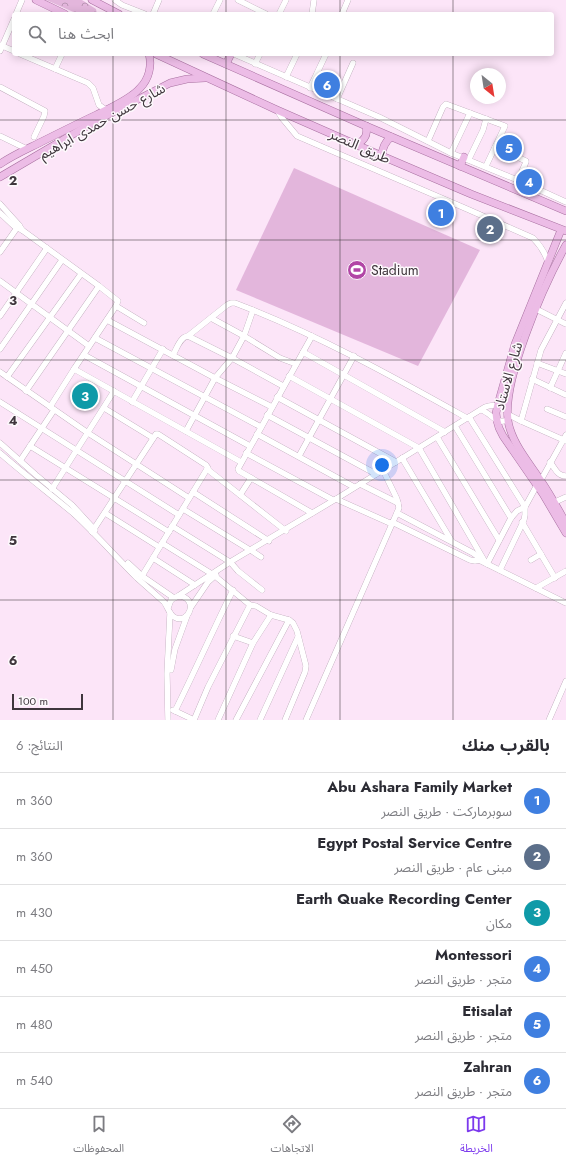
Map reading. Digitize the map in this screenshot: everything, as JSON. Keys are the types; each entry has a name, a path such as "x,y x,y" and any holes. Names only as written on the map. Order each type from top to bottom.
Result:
{"main road":[{"path":"36,0 61,12"},
{"path":"95,2 101,7 102,12"},
{"path":"95,2 115,12"},
{"name":"شارع حسن حمدى ابراهيم","path":"1,178 106,110 134,94 140,89 148,75 150,67 149,56"},
{"name":"طريق النصر","path":"160,56 277,110 358,144 382,156 471,194 564,231"},
{"name":"طريق النصر","path":"208,56 566,212"},
{"path":"226,64 231,56"},
{"name":"شارع حسن حمدى ابراهيم","path":"0,162 170,83 186,79 208,78"},
{"path":"358,144 364,139 367,131 366,126"},
{"path":"382,156 385,143 391,137"},
{"path":"27,149 30,149 33,153 32,159"},
{"path":"460,166 466,158"},
{"name":"شارع الاستاد","path":"564,231 548,262 515,344 496,413 499,428 503,436 565,518"},
{"name":"شارع الاستاد","path":"566,245 536,309 524,340 514,371 508,400 507,415 514,439 530,464 566,533"}],"street":[{"path":"17,12 22,0"},
{"path":"115,0 123,2 141,12"},
{"path":"154,12 159,0"},
{"path":"214,12 220,0"},
{"path":"238,0 262,12"},
{"path":"280,12 286,0"},
{"path":"312,12 314,0"},
{"path":"343,12 348,0"},
{"path":"12,23 1,48 12,51"},
{"path":"25,56 88,83 93,88 99,105 106,110"},
{"path":"55,69 61,56"},
{"path":"237,56 379,117 451,153 486,166 566,202"},
{"path":"255,64 259,56"},
{"path":"286,77 296,56"},
{"path":"310,88 325,56"},
{"path":"337,99 353,63"},
{"path":"0,87 45,111 34,137"},
{"path":"428,141 445,105 448,104 506,126 486,166"},
{"path":"277,110 297,136 533,238 543,251 548,262"},
{"path":"451,153 470,113"},
{"path":"466,158 483,130 486,119"},
{"path":"0,136 27,149"},
{"path":"495,147 526,161 518,180"},
{"path":"0,204 20,228"},
{"path":"0,213 99,286 117,300 118,303 74,369 42,428 20,461"},
{"path":"0,252 2,244 20,228"},
{"path":"0,316 47,248"},
{"path":"0,349 62,260"},
{"path":"7,377 81,274"},
{"path":"0,282 89,346"},
{"path":"26,391 99,286"},
{"path":"173,355 182,339 231,303 235,303 253,310 354,356 468,418 525,507"},
{"path":"521,422 541,350 566,303"},
{"path":"116,306 144,323"},
{"path":"536,309 566,324"},
{"path":"186,432 215,378 232,358 244,336 253,310"},
{"path":"211,318 280,358 296,364"},
{"path":"107,320 272,407"},
{"path":"188,336 283,386"},
{"path":"312,336 238,468 238,471 312,513"},
{"path":"95,338 261,427"},
{"path":"132,402 163,349"},
{"path":"303,352 445,432"},
{"path":"550,388 566,353"},
{"path":"84,355 250,446"},
{"path":"299,456 354,356"},
{"path":"537,363 566,374"},
{"path":"74,369 241,462"},
{"path":"0,372 88,433 189,498"},
{"path":"289,376 419,448 484,562"},
{"path":"532,379 566,395"},
{"path":"52,489 114,392"},
{"path":"277,397 396,462"},
{"path":"0,402 179,515"},
{"path":"168,720 167,674 170,602 251,550 481,410 490,406 498,406 503,408 507,415 521,422 565,439 550,462 525,507 525,515 500,570"},
{"path":"104,408 153,438"},
{"path":"546,409 566,417"},
{"path":"481,410 488,413 497,421 502,422 507,415"},
{"path":"267,415 376,474"},
{"path":"455,426 511,518"},
{"path":"93,530 156,434 206,465 208,468 207,469 287,529"},
{"path":"257,434 357,486 398,503"},
{"path":"437,437 499,540"},
{"path":"0,443 77,510 93,530 174,617 182,618 188,615"},
{"path":"30,446 114,498 231,563 238,571 262,590"},
{"path":"0,453 93,530 142,576 176,597 186,598 191,607"},
{"path":"246,454 334,500 392,523 470,560 484,562"},
{"path":"402,458 452,541"},
{"path":"550,462 557,473 566,476"},
{"path":"142,576 207,469"},
{"path":"306,720 399,508 396,495 383,470"},
{"path":"240,495 251,478"},
{"path":"193,492 268,540"},
{"path":"554,502 566,497"},
{"path":"484,562 499,540 511,518 517,511 525,507"},
{"path":"183,509 261,557"},
{"path":"105,513 213,575 250,605 256,606 271,615 289,620 293,623 297,631 306,666 306,672 284,720"},
{"path":"397,513 473,552 484,562 566,603"},
{"path":"522,522 555,578"},
{"path":"531,560 541,554"},
{"path":"153,558 195,585"},
{"path":"536,588 566,571"},
{"path":"168,709 171,696 171,663 175,649 191,607 213,575"},
{"path":"175,711 233,590"},
{"path":"168,709 194,720 208,687 250,605"},
{"path":"218,720 253,643 271,615"},
{"path":"236,720 289,620"},
{"path":"233,636 253,643"},
{"path":"260,720 298,637"},
{"path":"549,720 563,693 566,681"}],"green space":[{"path":"46,0 82,0 96,9 97,12 73,12"},
{"name":"Stadium","path":"294,168 480,250 418,366 236,290"}],"place":[{"name":"Zahran","path":"327,85"},
{"name":"Etisalat","path":"509,148"},
{"name":"Montessori","path":"529,182"},
{"name":"Abu Ashara Family Market","path":"441,213"},
{"name":"Egypt Postal Service Centre","path":"490,229"},
{"name":"Stadium","path":"357,270"},
{"name":"Earth Quake Recording Center","path":"85,396"}]}
